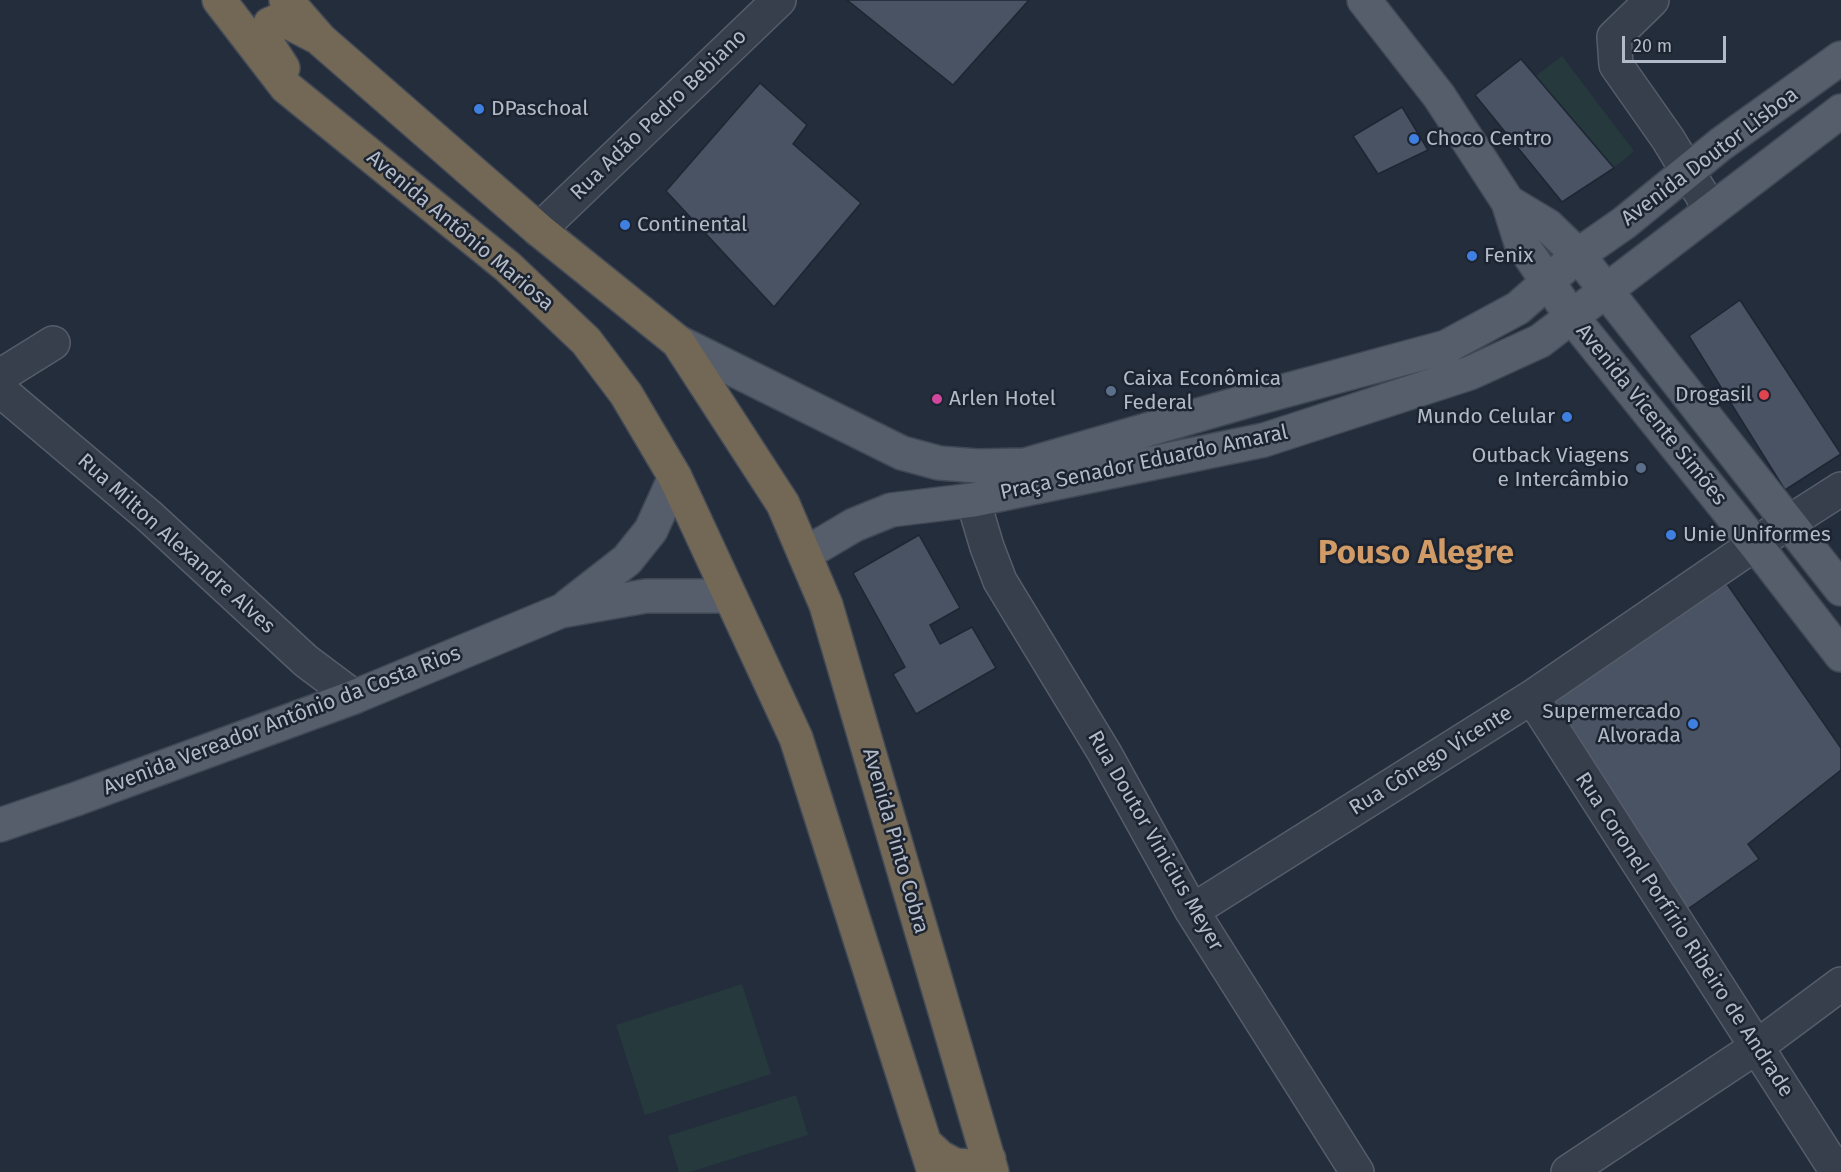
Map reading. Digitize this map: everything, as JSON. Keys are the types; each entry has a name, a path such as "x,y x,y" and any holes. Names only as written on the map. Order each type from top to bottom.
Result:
{"highway":[{"name":"Avenida Antônio Mariosa","path":"219,0 286,87 508,267 586,342 626,394 675,477 729,596"},
{"path":"286,0 321,40 539,230 678,342"},
{"path":"312,108 275,57 269,46 267,33 270,24 286,21 321,40"},
{"name":"Avenida Pinto Cobra","path":"678,342 788,513 826,606 990,1166"},
{"path":"729,596 796,738 930,1157 940,1157 955,1165 990,1166"}],"main road":[{"path":"1364,0 1439,96 1508,202"},
{"name":"Avenida Doutor Lisboa","path":"1578,255 1624,223 1721,144 1841,58"},
{"name":"Avenida Doutor Lisboa","path":"1607,291 1841,111"},
{"name":"Avenida Vicente Simões","path":"1508,202 1548,226 1578,255 1841,589"},
{"name":"Avenida Vicente Simões","path":"1508,202 1521,243 1547,282 1841,655"},
{"name":"Praça Senador Eduardo Amaral","path":"678,342 902,453 939,463 978,466 1025,465 1446,347 1518,308 1578,255"},
{"name":"Praça Senador Eduardo Amaral","path":"805,554 854,525 891,510 973,500 1264,440 1470,373 1540,341 1607,291"},
{"name":"Avenida Vereador Antônio da Costa Rios","path":"561,611 627,560 651,530 675,477"},
{"name":"Avenida Vereador Antônio da Costa Rios","path":"0,825 354,696 561,611 646,596 729,596"}],"street":[{"name":"Rua Adão Pedro Bebiano","path":"539,230 780,0"},
{"path":"1652,0 1614,37 1616,65 1688,170 1711,210"},
{"path":"0,376 53,343"},
{"name":"Rua Milton Alexandre Alves","path":"0,390 149,516 306,661 354,696"},
{"name":"Rua Cônego Vicente","path":"1192,911 1532,697 1755,544 1841,489"},
{"name":"Rua Doutor Vinicius Meyer","path":"973,500 987,548 1000,581 1104,752 1192,911 1357,1172"},
{"name":"Rua Coronel Porfírio Ribeiro de Andrade","path":"1532,697 1755,1048 1837,1172"},
{"path":"1568,1172 1755,1048 1841,984"}],"green space":[{"path":"1562,56 1634,151 1614,168 1536,76"},
{"path":"742,984 771,1074 645,1115 616,1025"},
{"path":"796,1095 808,1135 690,1172 679,1172 668,1136"}],"building":[{"path":"847,0 1029,0 953,85"},
{"path":"1521,59 1614,168 1562,202 1475,95"},
{"path":"760,83 807,125 793,144 861,203 774,307 666,191"},
{"path":"1402,107 1428,150 1378,174 1353,136"},
{"name":"Drogasil","path":"1740,300 1841,454 1785,490 1689,336"},
{"path":"919,535 960,608 930,625 940,644 972,627 996,668 916,714 893,674 905,667 853,573"},
{"name":"Supermercado Alvorada","path":"1727,584 1841,748 1841,770 1748,844 1759,859 1685,911 1547,700"}],"place":[{"name":"DPaschoal","path":"479,109"},
{"name":"Choco Centro","path":"1414,139"},
{"name":"Continental","path":"625,225"},
{"name":"Fenix","path":"1472,256"},
{"name":"Caixa Econômica Federal","path":"1111,391"},
{"name":"Drogasil","path":"1764,395"},
{"name":"Arlen Hotel","path":"937,399"},
{"name":"Mundo Celular","path":"1567,417"},
{"name":"Outback Viagens e Intercâmbio","path":"1641,468"},
{"name":"Unie Uniformes","path":"1671,535"},
{"name":"Supermercado Alvorada","path":"1693,724"}],"district":[{"name":"Pouso Alegre","path":"1416,554"}]}
